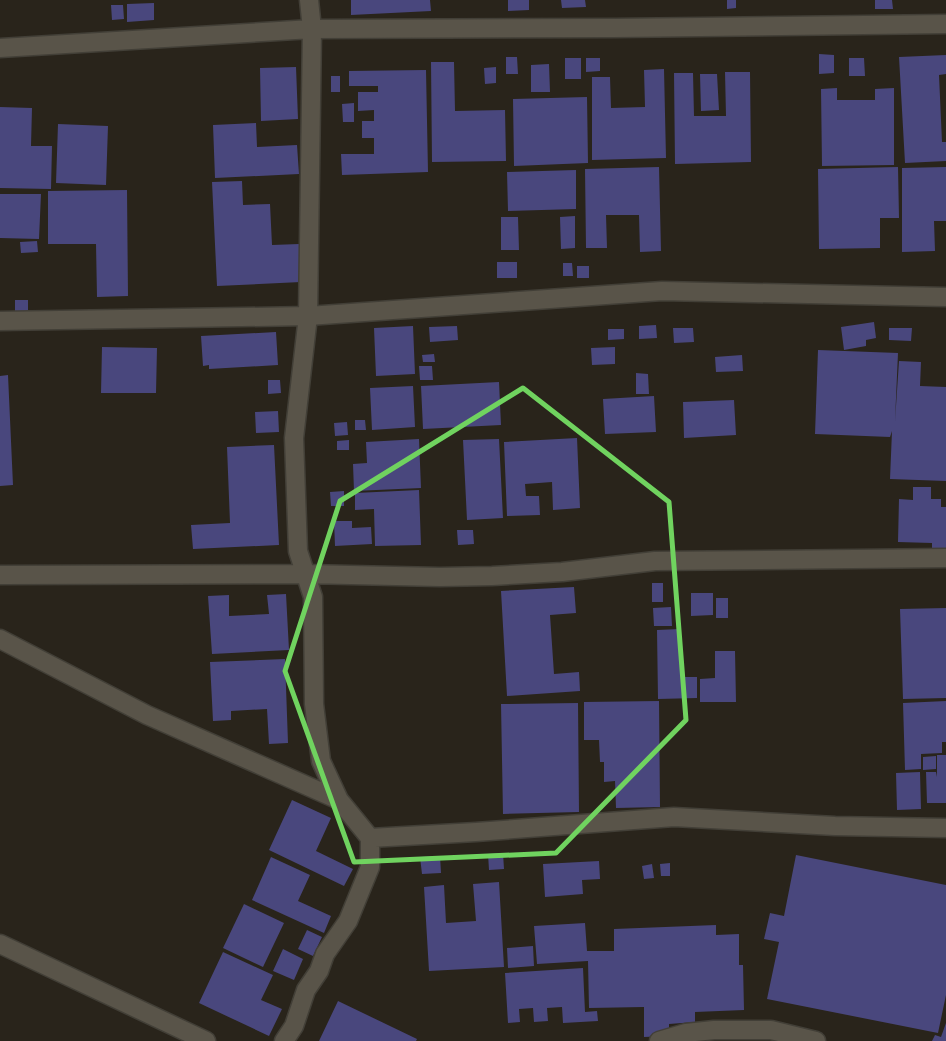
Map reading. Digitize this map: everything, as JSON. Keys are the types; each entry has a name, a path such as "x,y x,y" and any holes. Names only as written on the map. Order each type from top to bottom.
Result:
{"street":[{"path":"284,1041 294,1026 306,990 319,971 325,954 348,921 370,867 370,838 339,800 321,761 314,704 313,597 298,551 294,438 308,316 312,29 309,0"},
{"path":"0,48 312,29 946,24"},
{"path":"0,321 308,316 662,291 946,298"},
{"path":"0,575 306,574 479,577 562,572 655,561 946,558"},
{"path":"0,639 147,715 339,800"},
{"path":"370,838 674,817 946,828"},
{"path":"0,944 206,1041"},
{"path":"659,1041 686,1033 714,1030 771,1030 816,1041"}],"highlighted area":[{"path":"523,388 669,502 686,720 556,853 354,862 285,671 340,501"}],"building":[{"path":"351,0 430,0 431,11 351,15"},
{"path":"508,0 529,0 529,10 508,11"},
{"path":"561,0 585,0 586,7 562,8"},
{"path":"727,0 736,0 736,8 727,9"},
{"path":"875,0 892,0 893,9 875,9"},
{"path":"154,3 154,20 127,22 127,4"},
{"path":"111,5 123,5 124,19 112,20"},
{"path":"819,54 834,55 834,73 819,74"},
{"path":"946,55 946,74 939,75 942,142 946,142 946,161 905,163 899,57"},
{"path":"506,57 517,57 518,74 506,74"},
{"path":"565,58 581,58 581,79 565,79"},
{"path":"586,58 600,58 600,71 586,72"},
{"path":"849,58 864,58 865,76 849,76"},
{"path":"431,62 454,62 455,111 505,110 506,161 432,162"},
{"path":"549,64 550,92 531,92 531,65"},
{"path":"296,67 298,119 261,121 260,68"},
{"path":"496,67 496,83 485,84 484,68"},
{"path":"664,69 666,158 592,160 592,77 610,77 611,108 645,107 644,70"},
{"path":"426,70 428,172 342,175 341,154 374,154 374,138 362,138 362,121 374,121 374,110 358,111 358,92 378,92 378,86 349,86 349,71"},
{"path":"725,72 750,72 751,162 675,164 674,73 693,73 694,116 726,116"},
{"path":"700,74 717,74 719,110 701,111"},
{"path":"331,76 340,76 340,92 331,92"},
{"path":"837,88 837,100 875,100 875,89 894,88 894,165 822,166 821,89"},
{"path":"587,97 588,163 514,166 513,99"},
{"path":"354,103 354,122 343,122 342,104"},
{"path":"0,107 32,108 31,146 52,146 51,189 0,188"},
{"path":"256,123 257,147 297,145 299,174 215,178 213,125"},
{"path":"58,124 108,126 106,185 56,183"},
{"path":"659,167 661,251 640,252 639,215 606,215 607,248 586,248 585,169"},
{"path":"898,167 899,218 880,218 880,248 819,249 818,169"},
{"path":"946,167 946,221 934,221 935,251 902,252 902,168"},
{"path":"576,170 576,209 508,211 507,172"},
{"path":"242,181 243,205 270,204 272,245 299,244 301,282 217,286 212,182"},
{"path":"127,190 128,296 97,297 96,244 48,244 48,191"},
{"path":"0,194 41,194 39,239 0,238"},
{"path":"575,216 575,248 561,249 560,217"},
{"path":"501,217 518,217 519,250 501,250"},
{"path":"37,241 38,252 21,253 20,242"},
{"path":"497,262 517,262 517,278 497,278"},
{"path":"563,263 572,263 573,276 563,276"},
{"path":"577,266 589,266 589,278 577,278"},
{"path":"15,300 28,300 28,313 15,313"},
{"path":"874,322 876,338 866,340 866,346 844,350 841,327"},
{"path":"656,325 657,338 639,339 639,326"},
{"path":"413,326 415,374 376,376 374,328"},
{"path":"457,326 458,340 430,342 429,327"},
{"path":"673,328 693,328 694,342 674,343"},
{"path":"889,328 912,328 911,341 889,340"},
{"path":"608,329 624,329 624,339 608,340"},
{"path":"276,332 278,365 209,369 209,365 203,366 201,336"},
{"path":"102,347 157,348 156,393 101,393"},
{"path":"615,347 615,364 592,365 591,348"},
{"path":"818,350 898,353 895,421 899,361 921,362 920,386 946,387 946,481 890,479 892,431 890,437 815,434"},
{"path":"434,354 435,362 423,362 422,355"},
{"path":"742,355 743,371 716,372 715,357"},
{"path":"419,366 432,366 433,380 420,380"},
{"path":"636,373 648,374 649,394 636,394"},
{"path":"8,375 13,485 0,486 0,376"},
{"path":"268,380 280,380 281,393 268,394"},
{"path":"499,382 501,425 423,429 421,386"},
{"path":"413,386 415,427 372,430 370,388"},
{"path":"654,396 656,432 605,434 603,399"},
{"path":"734,400 736,435 684,438 683,402"},
{"path":"278,411 279,432 256,433 255,412"},
{"path":"355,420 365,420 366,430 355,430"},
{"path":"347,422 348,435 335,436 334,423"},
{"path":"577,438 580,508 553,510 552,482 525,484 526,496 539,496 540,515 507,516 504,442"},
{"path":"419,439 421,488 354,491 353,464 367,463 366,442"},
{"path":"499,439 503,518 467,520 463,440"},
{"path":"349,440 349,450 337,450 337,441"},
{"path":"274,445 279,545 193,549 191,525 230,523 227,447"},
{"path":"913,487 931,487 931,499 941,499 941,507 946,507 946,551 932,551 932,543 898,542 899,499 913,500"},
{"path":"419,490 421,545 375,546 374,509 355,510 355,493"},
{"path":"344,491 344,506 331,506 330,492"},
{"path":"334,521 352,521 352,528 371,527 372,544 335,546"},
{"path":"457,530 473,530 474,544 458,545"},
{"path":"652,583 663,583 663,602 652,602"},
{"path":"574,587 576,613 550,615 554,674 579,672 580,691 507,696 501,591"},
{"path":"691,593 713,593 713,615 691,616"},
{"path":"286,594 289,650 212,654 208,596 229,595 229,616 269,614 267,595"},
{"path":"716,598 728,598 728,618 716,618"},
{"path":"671,607 672,626 654,626 653,608"},
{"path":"946,608 946,698 903,699 900,609"},
{"path":"680,629 681,677 697,677 697,698 658,699 657,630"},
{"path":"715,651 735,651 736,702 700,702 700,679 715,678"},
{"path":"285,659 288,743 269,744 267,709 231,711 231,720 213,721 210,662"},
{"path":"659,701 660,807 616,808 615,781 604,782 604,762 600,762 599,740 584,740 584,702"},
{"path":"946,701 946,742 942,742 942,753 921,754 921,769 905,770 903,703"},
{"path":"578,703 579,812 503,814 501,704"},
{"path":"937,755 946,755 946,803 927,803 926,772 936,772 937,777"},
{"path":"936,756 936,769 923,770 923,757"},
{"path":"920,772 921,809 897,810 896,773"},
{"path":"292,800 331,818 316,851 353,869 344,886 269,850"},
{"path":"503,853 504,869 489,870 488,854"},
{"path":"796,855 946,885 946,995 938,1033 767,999 779,942 764,939 770,913 784,916"},
{"path":"440,856 441,873 422,874 420,857"},
{"path":"271,857 310,875 298,901 331,916 324,933 252,900"},
{"path":"599,861 600,879 582,880 583,894 545,897 543,864"},
{"path":"670,863 670,876 661,876 660,864"},
{"path":"652,864 654,878 644,879 642,866"},
{"path":"499,882 504,967 429,971 424,887 444,885 446,923 476,921 473,884"},
{"path":"244,904 284,923 263,967 223,948"},
{"path":"585,923 587,951 614,951 614,929 716,925 716,935 739,934 744,1010 695,1012 695,1022 669,1024 669,1036 644,1037 644,1007 589,1008 588,961 537,964 534,926"},
{"path":"307,930 322,937 313,956 298,949"},
{"path":"533,946 534,966 508,968 507,948"},
{"path":"283,949 303,959 294,980 273,971"},
{"path":"223,952 273,975 261,1000 282,1009 269,1036 199,1003"},
{"path":"583,968 585,1012 597,1011 598,1021 563,1023 562,1007 547,1008 548,1021 534,1022 533,1008 519,1009 520,1022 508,1023 505,973"},
{"path":"338,1001 417,1039 319,1041"},
{"path":"946,1023 946,1041 932,1041 935,1035 941,1037"}]}
